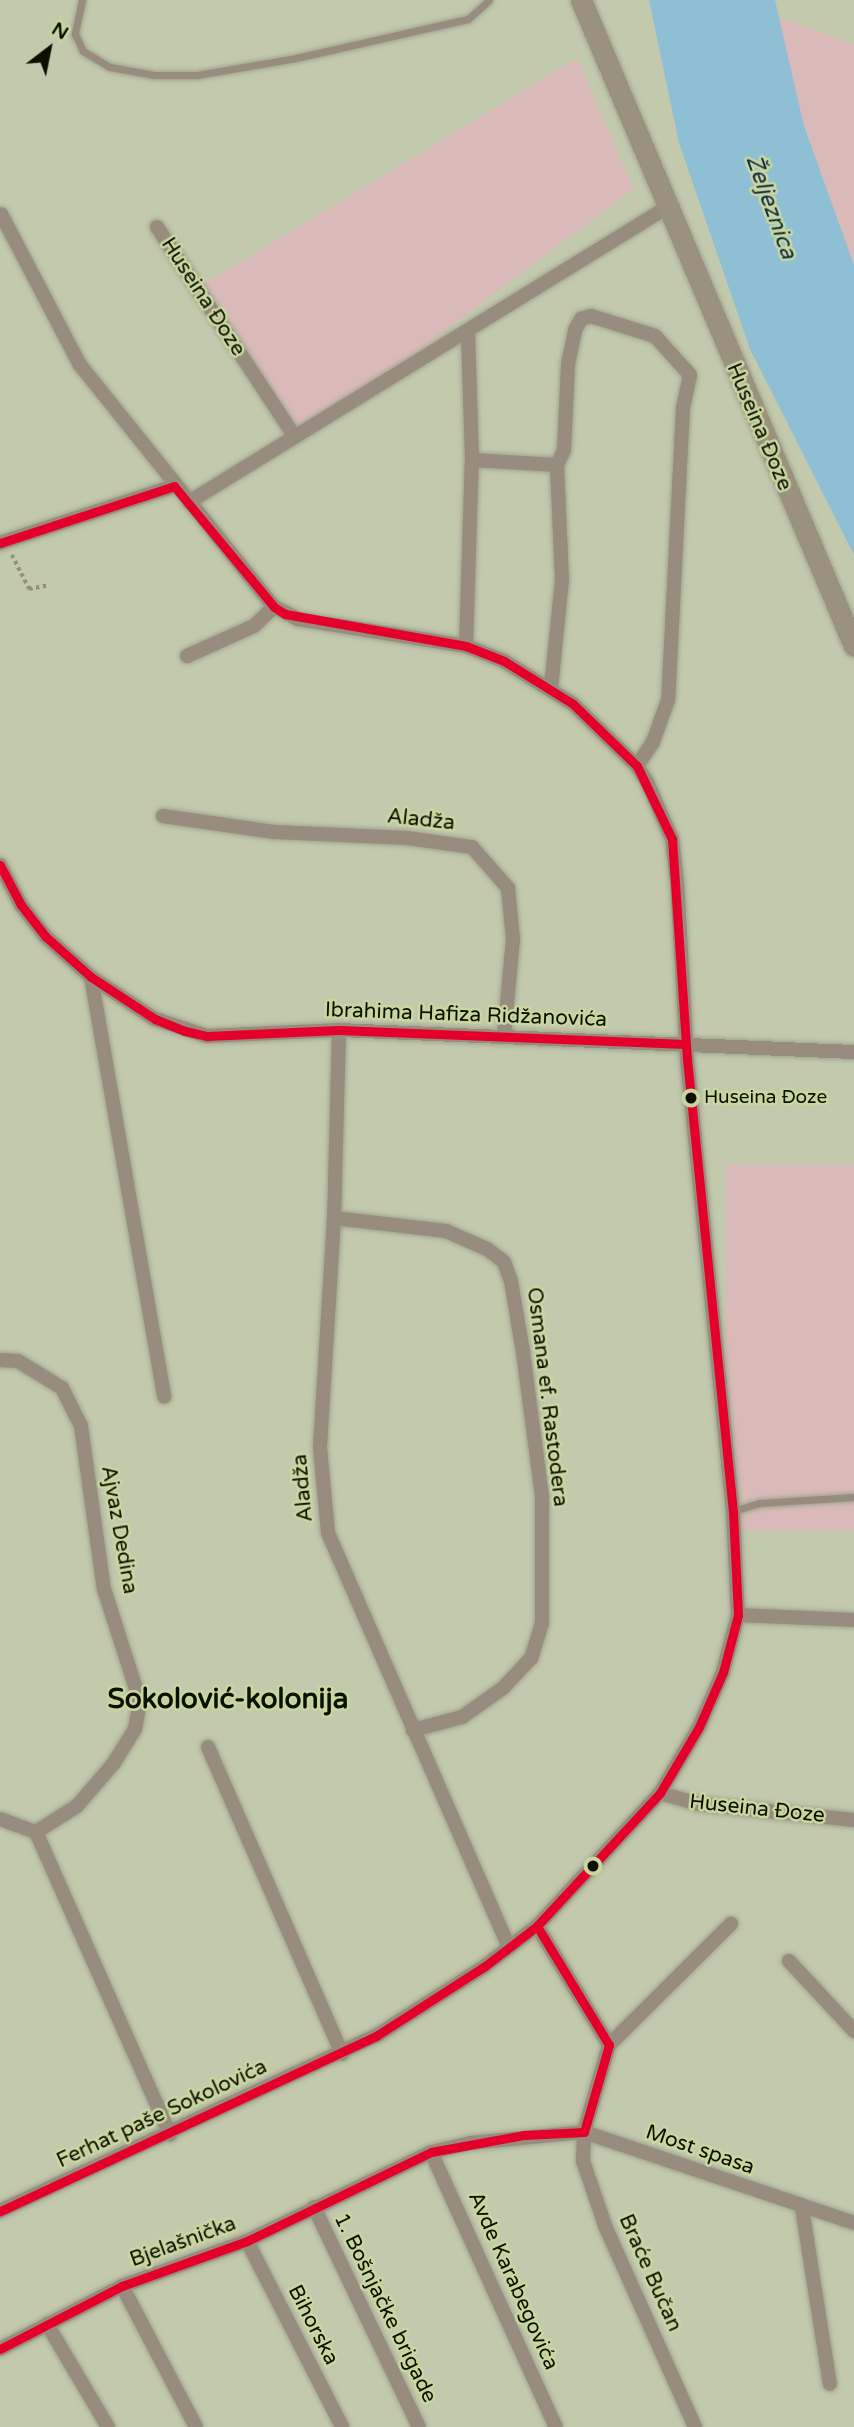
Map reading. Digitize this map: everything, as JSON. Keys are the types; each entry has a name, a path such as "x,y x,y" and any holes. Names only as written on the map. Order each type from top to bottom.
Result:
{"street":[{"name":"Huseina Đoze","path":"581,0 666,208 854,646"},
{"path":"189,502 666,208"},
{"name":"Huseina Đoze","path":"1,214 80,365 174,486 274,607 299,619 466,646 551,688 638,766 672,839 686,1044 733,1512 738,1615 723,1672 699,1727 660,1793 537,1926"},
{"name":"Huseina Đoze","path":"157,228 295,438"},
{"path":"551,688 562,580 556,465 564,450 568,364 581,320 591,316 624,323 655,336 690,375 683,408 668,700 653,743 638,766"},
{"path":"466,646 472,460 467,331"},
{"path":"472,460 556,465"},
{"path":"4,542 174,486"},
{"path":"187,656 254,626 274,607"},
{"name":"Aladža","path":"163,816 274,832 407,838 472,847 508,888 513,939 504,1036"},
{"name":"Ibrahima Hafiza Ridžanovića","path":"0,865 3,881 45,936 92,977 155,1019 207,1036 338,1030 686,1044"},
{"path":"92,977 164,1397"},
{"name":"Aladža","path":"338,1030 334,1218 320,1448 328,1533 509,1947"},
{"path":"686,1044 854,1052"},
{"name":"Osmana ef. Rastodera","path":"334,1218 446,1231 487,1249 504,1262 511,1280 523,1352 542,1497 542,1623 531,1657 503,1688 462,1717 413,1730"},
{"name":"Ajvaz Dedina","path":"0,1360 18,1361 62,1388 81,1426 104,1589 140,1701 135,1729 114,1763 77,1806 36,1832"},
{"path":"738,1615 854,1620"},
{"path":"208,1747 342,2054"},
{"name":"Huseina Đoze","path":"660,1793 699,1804 854,1820"},
{"path":"0,1819 36,1832 170,2135"},
{"path":"584,2132 609,2045 731,1924"},
{"path":"537,1926 609,2045"},
{"name":"Ferhat paše Sokolovića","path":"0,2211 342,2054 509,1947 537,1926"},
{"path":"789,1961 854,2031"},
{"name":"Bjelašnička","path":"0,2349 122,2286 247,2241 431,2152 524,2135 584,2132"},
{"name":"Most spasa","path":"584,2132 854,2223"},
{"name":"Braće Bučan","path":"584,2132 583,2161 592,2191 695,2427"},
{"name":"Avde Karabegovića","path":"431,2152 556,2427"},
{"name":"1. Bošnjačke brigade","path":"314,2207 419,2427"},
{"path":"802,2207 830,2384"},
{"name":"Bihorska","path":"247,2241 342,2427"},
{"path":"122,2286 196,2427"},
{"path":"47,2324 108,2427"}],"lane":[{"path":"82,0 75,34 83,51 95,61 110,67 176,75 296,58 468,19 489,0"},
{"path":"733,1512 759,1503 854,1497"}],"path":[{"path":"4,542 29,589 50,585"}],"shaded area":[{"path":"778,17 854,44 854,265 804,126"},
{"path":"577,58 633,189 305,436 201,286"},
{"path":"726,1165 854,1165 854,1530 726,1530"}],"water":[{"name":"Željeznica","path":"649,0 775,0 804,126 854,265 854,555 750,349 679,143"}],"transit line":[{"path":"0,543 174,486 274,607 285,614 466,646 504,661 573,704 637,766 672,839 687,1059 733,1512 738,1615 723,1672 699,1727 660,1793 537,1926 485,1966 376,2036 0,2211"},
{"path":"0,865 21,905 45,936 91,977 155,1019 185,1031 207,1036 339,1030 686,1044"},
{"path":"0,2349 122,2286 247,2241 431,2152 524,2135 584,2132 609,2045 537,1926"}],"place":[{"name":"Huseina Đoze","path":"691,1098"}],"district":[{"name":"Sokolović-kolonija","path":"228,1699"}]}
